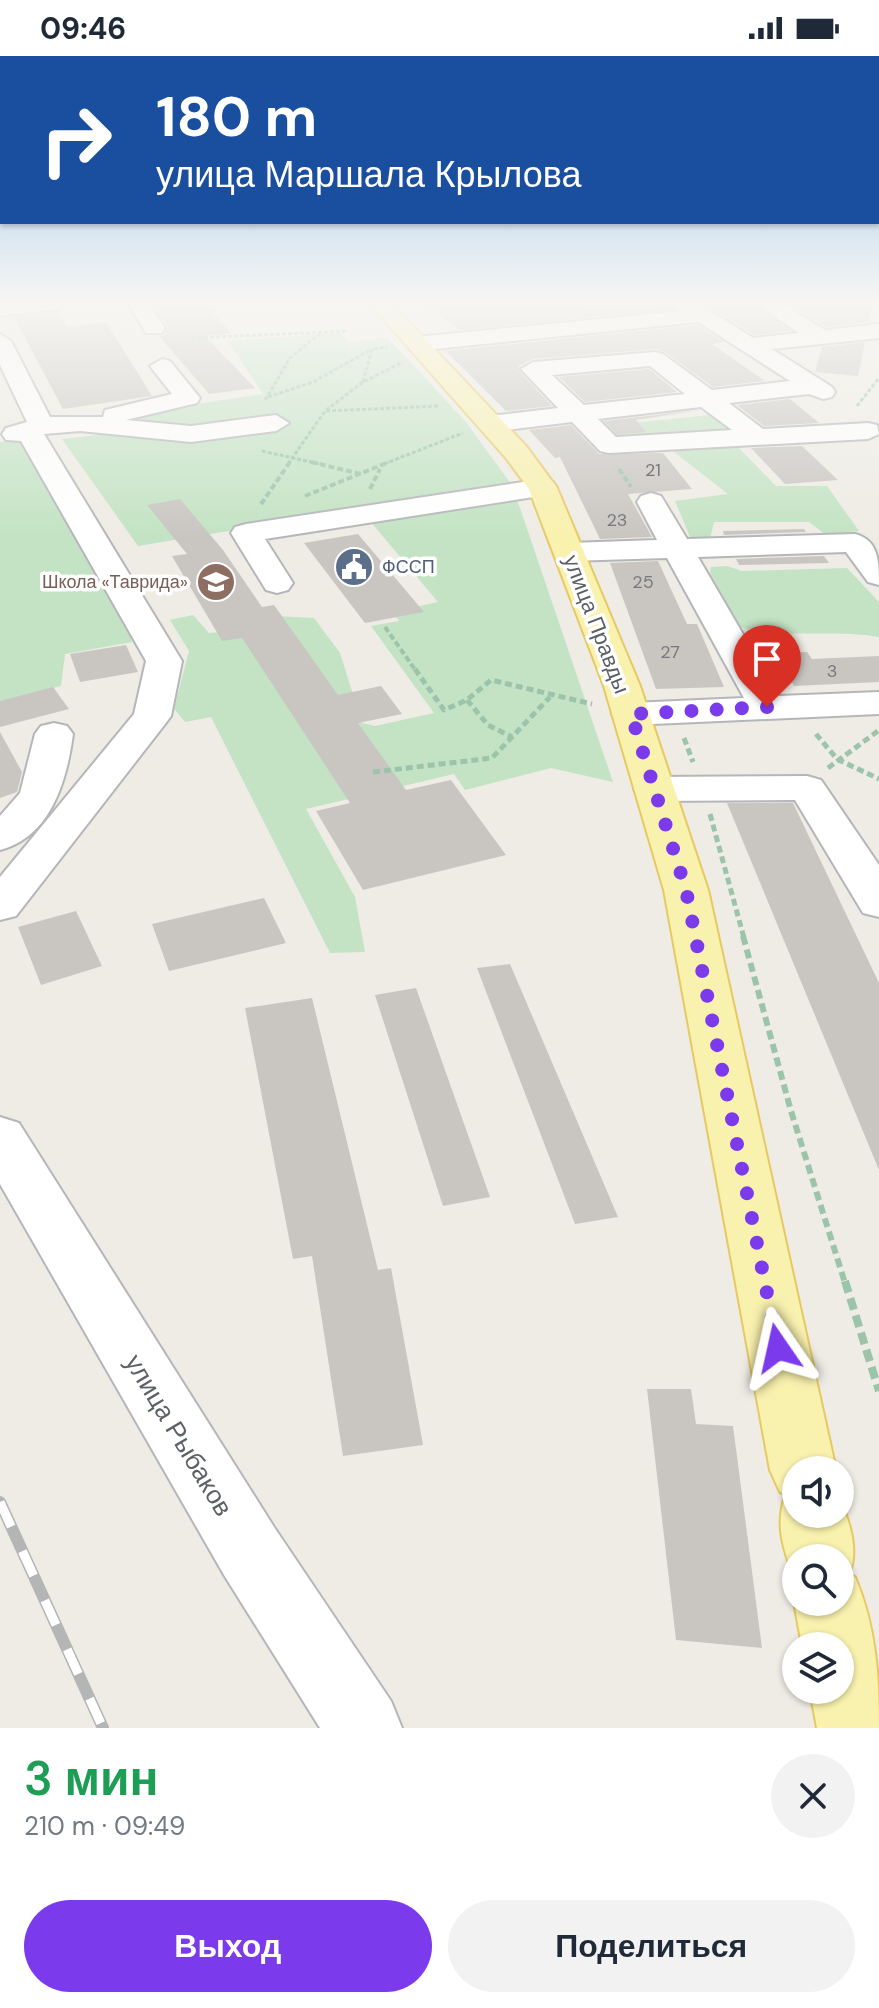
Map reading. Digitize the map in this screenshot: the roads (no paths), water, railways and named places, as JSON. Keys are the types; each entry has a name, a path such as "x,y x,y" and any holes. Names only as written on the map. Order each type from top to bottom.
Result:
{"main road":[{"name":"улица Правды","path":"436,381 543,488 569,552 614,710 654,789 686,890 800,1456"},
{"path":"850,1704 855,1728"}],"street":[{"path":"0,906 152,716 164,661 23,431 10,381"},
{"path":"23,431 80,423 188,398 174,381"},
{"path":"545,381 609,445 757,437 875,436"},
{"path":"684,381 757,437"},
{"path":"805,381 875,436"},
{"path":"482,426 813,386"},
{"path":"80,423 176,434 259,417"},
{"path":"277,583 246,533 543,488"},
{"path":"651,502 677,548 780,707"},
{"path":"569,552 855,543 879,575"},
{"path":"614,710 879,703"},
{"path":"0,837 30,813 47,781 54,734"},
{"path":"654,789 807,788 850,851 879,903"},
{"name":"улица Рыбаков","path":"0,1137 249,1551 364,1728"}],"railway":[{"path":"0,1502 103,1728"}],"place":[{"name":"ФССП","path":"354,567"},
{"name":"Школа «Таврида»","path":"216,582"}]}
